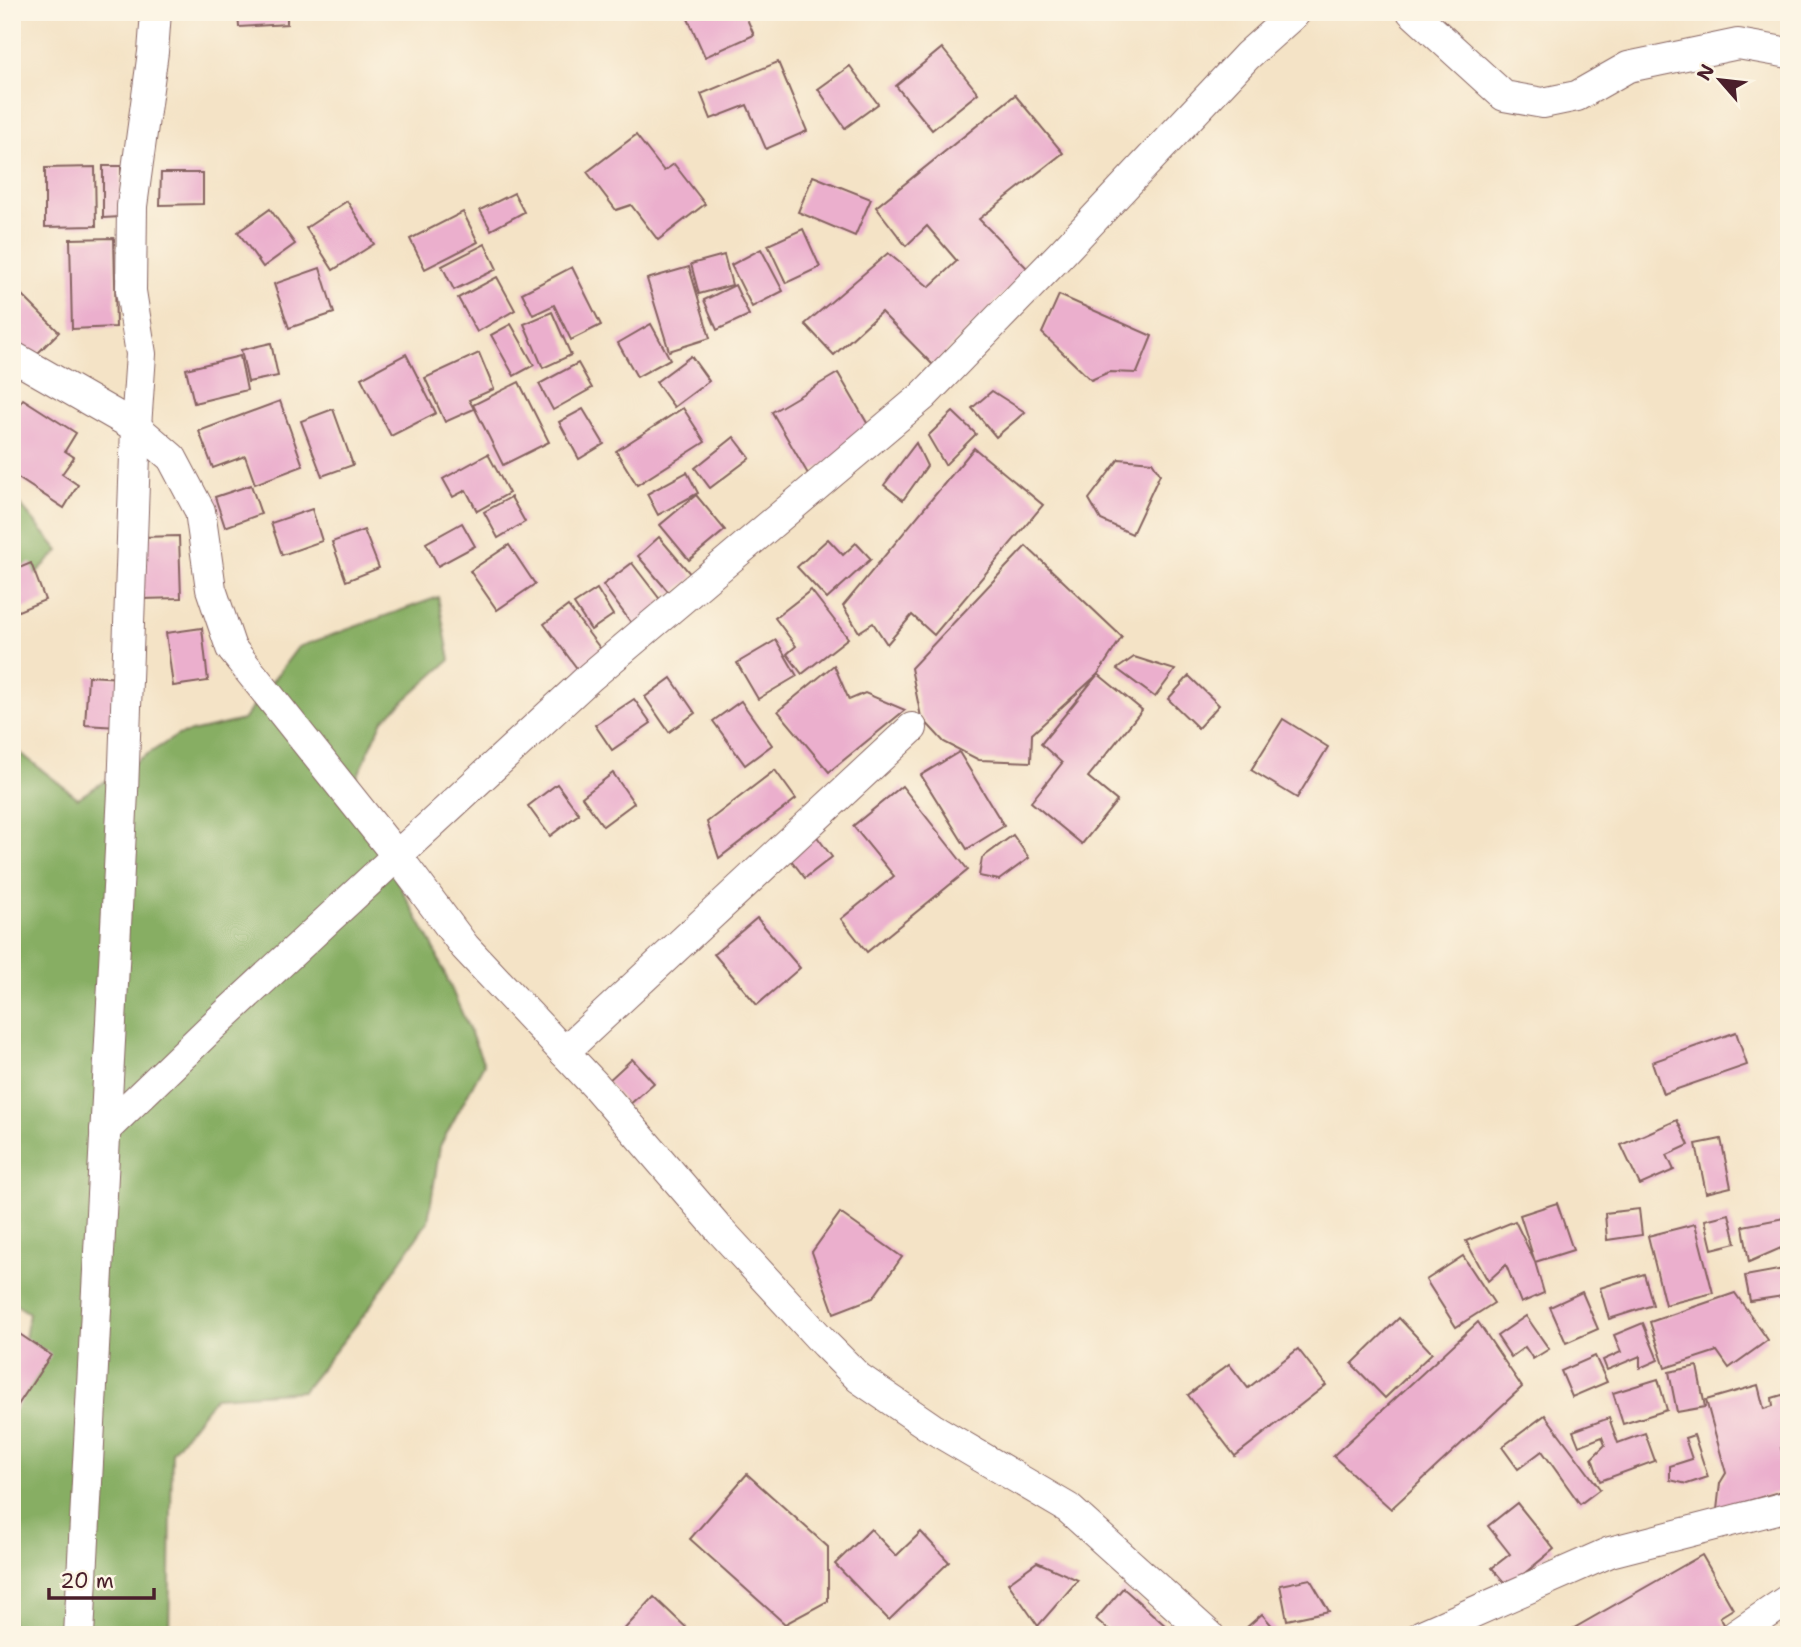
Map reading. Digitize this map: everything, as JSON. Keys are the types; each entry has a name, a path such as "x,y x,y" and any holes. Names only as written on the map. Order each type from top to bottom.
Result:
{"street":[{"path":"79,1635 124,792 136,427 142,354 131,291 132,206 156,12"},
{"path":"105,1130 212,1027 590,677 923,396 1247,56 1296,12"},
{"path":"1412,12 1504,96 1543,103 1577,96 1628,67 1738,44 1789,53"},
{"path":"12,356 136,427 173,458 200,511 211,589 231,648 397,856 465,947 595,1085 720,1230 825,1344 859,1378 932,1428 1068,1508 1209,1635"},
{"path":"564,1052 912,728"},
{"path":"1422,1635 1610,1552 1789,1506"},
{"path":"1736,1635 1789,1599"}],"green space":[{"path":"12,495 59,551 12,596"},
{"path":"438,597 450,660 383,720 349,795 432,944 484,1064 440,1146 428,1221 365,1314 303,1391 215,1397 172,1452 169,1635 12,1635 12,1423 29,1313 12,1302 12,742 19,752 78,798 178,735 243,720 298,647"}],"building":[{"path":"238,12 287,12 287,24 239,27"},
{"path":"685,12 744,12 754,35 705,57"},
{"path":"942,48 978,93 932,130 896,86"},
{"path":"778,62 807,131 766,149 747,105 711,119 701,94"},
{"path":"850,66 878,104 845,128 818,89"},
{"path":"1015,95 1063,153 979,219 1028,269 933,365 881,312 834,355 805,324 888,253 929,287 957,261 927,226 906,246 876,207"},
{"path":"636,135 664,171 674,164 705,204 658,240 631,205 616,210 587,172"},
{"path":"103,166 121,166 121,217 103,218"},
{"path":"95,167 96,226 45,227 45,168"},
{"path":"161,173 203,173 203,204 160,205"},
{"path":"813,176 871,199 855,236 798,212"},
{"path":"514,193 524,212 491,230 480,210"},
{"path":"347,201 374,244 333,270 306,228"},
{"path":"270,209 295,244 263,267 238,232"},
{"path":"463,212 478,242 425,269 410,239"},
{"path":"803,229 820,267 786,283 768,245"},
{"path":"114,238 116,327 72,329 70,239"},
{"path":"485,244 497,269 454,290 442,266"},
{"path":"761,249 783,291 752,307 731,265"},
{"path":"724,255 732,285 699,294 691,264"},
{"path":"572,267 601,325 571,340 554,305 533,315 522,293"},
{"path":"689,267 710,338 669,351 647,279"},
{"path":"320,268 334,313 289,328 274,284"},
{"path":"497,277 515,310 477,332 458,298"},
{"path":"735,285 749,315 717,330 704,300"},
{"path":"15,288 59,332 31,360 12,340 12,290"},
{"path":"1059,295 1152,336 1137,373 1109,372 1091,380 1042,333"},
{"path":"552,312 571,355 543,368 524,324"},
{"path":"511,324 534,365 514,376 491,335"},
{"path":"651,324 670,359 637,377 618,343"},
{"path":"271,343 278,376 248,382 241,350"},
{"path":"479,353 494,389 469,400 474,409 445,422 425,378"},
{"path":"406,354 436,413 391,436 361,378"},
{"path":"240,356 247,390 194,403 186,369"},
{"path":"691,356 709,381 674,407 656,382"},
{"path":"578,363 592,388 553,410 539,384"},
{"path":"838,373 874,435 808,474 772,412"},
{"path":"519,382 549,442 503,465 473,405"},
{"path":"992,391 1025,412 996,437 972,408"},
{"path":"23,399 76,433 65,451 74,457 62,474 78,485 64,508 12,474 12,415"},
{"path":"280,401 303,466 255,484 245,456 213,468 199,431"},
{"path":"683,408 705,442 637,485 616,451"},
{"path":"333,409 353,465 322,476 301,421"},
{"path":"583,409 604,444 579,459 559,422"},
{"path":"953,412 976,434 945,465 928,436"},
{"path":"734,437 750,458 710,488 695,468"},
{"path":"916,443 927,466 903,500 884,485"},
{"path":"974,448 1043,505 934,635 912,615 887,644 873,623 859,632 843,606"},
{"path":"488,454 509,493 477,511 466,490 453,497 443,479"},
{"path":"1119,459 1152,462 1160,474 1132,534 1101,520 1089,499"},
{"path":"687,472 698,493 658,515 647,494"},
{"path":"251,485 261,514 225,527 215,497"},
{"path":"696,495 725,530 689,560 660,525"},
{"path":"511,497 525,522 498,538 484,512"},
{"path":"312,509 322,541 282,555 271,523"},
{"path":"462,523 475,546 438,566 426,543"},
{"path":"364,530 379,568 346,581 332,542"},
{"path":"179,536 181,598 141,599 140,537"},
{"path":"659,537 693,577 671,595 638,556"},
{"path":"828,539 843,555 856,543 871,559 827,599 797,567"},
{"path":"509,545 535,584 497,610 470,571"},
{"path":"1026,546 1122,637 1098,674 1032,734 1031,762 979,760 944,742 921,717 911,668"},
{"path":"31,563 45,600 16,612 12,603 12,571"},
{"path":"632,563 665,606 636,629 603,585"},
{"path":"597,589 613,615 591,630 574,604"},
{"path":"811,590 848,638 802,674 787,654 796,646 775,618"},
{"path":"568,606 606,656 582,675 544,624"},
{"path":"202,628 208,681 173,686 166,633"},
{"path":"776,640 797,676 758,699 737,663"},
{"path":"1134,657 1175,670 1155,697 1117,669"},
{"path":"834,665 849,700 865,693 905,710 829,772 778,711"},
{"path":"1098,674 1142,710 1088,777 1117,801 1082,844 1031,802 1062,763 1041,744"},
{"path":"88,676 122,678 118,727 85,725"},
{"path":"1189,676 1219,705 1198,728 1168,699"},
{"path":"671,678 695,713 669,732 645,697"},
{"path":"634,699 651,723 612,750 595,725"},
{"path":"741,701 772,745 745,765 713,721"},
{"path":"1283,719 1328,747 1297,798 1251,770"},
{"path":"959,752 1004,826 967,849 921,775"},
{"path":"775,770 796,799 719,858 707,822"},
{"path":"613,773 634,803 603,826 582,797"},
{"path":"557,784 579,814 550,836 528,806"},
{"path":"902,786 968,870 867,952 841,919 894,876 853,826"},
{"path":"815,834 832,857 805,878 788,856"},
{"path":"1013,835 1029,858 999,880 979,876 982,858"},
{"path":"757,918 800,968 757,1005 714,954"},
{"path":"1736,1032 1747,1065 1663,1094 1652,1062"},
{"path":"632,1059 654,1083 628,1106 607,1082"},
{"path":"1677,1120 1689,1145 1667,1155 1674,1170 1640,1185 1621,1145"},
{"path":"1721,1139 1731,1187 1706,1193 1696,1144"},
{"path":"1557,1203 1573,1250 1535,1262 1520,1215"},
{"path":"1639,1209 1642,1235 1607,1240 1605,1213"},
{"path":"840,1213 902,1257 873,1298 834,1313 812,1252"},
{"path":"1729,1214 1736,1243 1712,1249 1705,1220"},
{"path":"1789,1217 1789,1295 1750,1301 1745,1276 1784,1269 1781,1248 1749,1262 1743,1226"},
{"path":"1515,1221 1535,1262 1544,1293 1521,1303 1506,1265 1488,1281 1466,1241"},
{"path":"1695,1224 1713,1293 1665,1305 1648,1236"},
{"path":"1463,1256 1494,1303 1456,1327 1426,1280"},
{"path":"1644,1274 1653,1305 1609,1319 1600,1288"},
{"path":"1582,1292 1598,1329 1566,1343 1550,1307"},
{"path":"1735,1293 1768,1340 1729,1368 1717,1351 1665,1368 1650,1322"},
{"path":"1526,1316 1549,1349 1533,1359 1525,1347 1511,1357 1497,1336"},
{"path":"1399,1318 1432,1353 1385,1398 1352,1364"},
{"path":"1478,1322 1522,1387 1391,1509 1333,1456"},
{"path":"1643,1323 1658,1360 1640,1368 1640,1356 1607,1370 1603,1360 1621,1352 1614,1335"},
{"path":"12,1329 51,1355 12,1414"},
{"path":"1298,1349 1326,1385 1235,1456 1188,1395 1229,1364 1248,1388"},
{"path":"1595,1356 1607,1382 1572,1397 1561,1371"},
{"path":"1697,1366 1705,1407 1677,1412 1669,1372"},
{"path":"1658,1379 1667,1410 1623,1424 1613,1393"},
{"path":"1758,1385 1764,1409 1773,1406 1772,1398 1789,1393 1789,1446 1781,1448 1789,1477 1789,1489 1717,1510 1720,1483 1726,1473 1706,1400"},
{"path":"1545,1415 1600,1489 1580,1504 1542,1451 1518,1469 1502,1447"},
{"path":"1609,1418 1618,1443 1645,1433 1655,1461 1600,1481 1592,1458 1605,1445 1602,1437 1579,1446 1573,1431"},
{"path":"1694,1435 1708,1477 1687,1484 1670,1480 1670,1466 1692,1459 1685,1438"},
{"path":"747,1474 828,1547 828,1601 785,1624 690,1539"},
{"path":"1517,1503 1554,1549 1508,1587 1492,1568 1510,1554 1488,1526"},
{"path":"871,1529 896,1556 921,1532 949,1562 889,1620 835,1564"},
{"path":"1702,1555 1733,1609 1720,1617 1730,1635 1562,1635"},
{"path":"1037,1562 1078,1580 1038,1626 1008,1583"},
{"path":"1310,1579 1329,1611 1287,1620 1280,1585"},
{"path":"1123,1588 1176,1635 1114,1635 1096,1619"},
{"path":"654,1597 694,1635 619,1635"},
{"path":"1262,1614 1280,1635 1238,1635"},
{"path":"1789,1625 1789,1635 1773,1635"}]}
